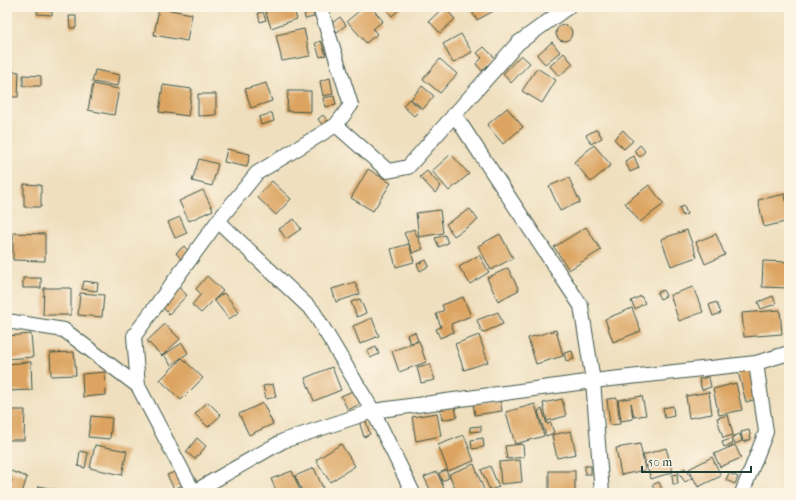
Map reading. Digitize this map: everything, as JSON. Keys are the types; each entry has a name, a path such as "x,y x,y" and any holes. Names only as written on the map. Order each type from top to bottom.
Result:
{"street":[{"path":"320,7 350,105 336,125 257,173 218,221 134,336 138,386 193,493 283,441 373,411 594,381 756,363 789,353"},
{"path":"336,125 388,171 408,167 518,43 568,7"},
{"path":"454,114 581,306 594,381 602,493"},
{"path":"218,221 313,311 373,411 413,493"},
{"path":"7,321 64,330 138,386"},
{"path":"742,493 766,432 756,363"}],"building":[{"path":"38,7 52,7 52,15 37,14"},
{"path":"273,7 293,7 297,19 271,28 265,10"},
{"path":"364,7 371,7 383,21 373,29 377,34 366,43 347,21"},
{"path":"384,7 402,7 392,16"},
{"path":"444,7 455,19 440,33 429,21"},
{"path":"469,7 501,7 477,20"},
{"path":"159,8 192,14 187,41 154,35"},
{"path":"313,9 314,17 305,19 304,10"},
{"path":"263,12 266,20 260,22 258,13"},
{"path":"69,16 76,16 76,28 70,28"},
{"path":"340,17 346,25 337,32 331,24"},
{"path":"561,25 567,25 572,30 570,39 567,41 561,41 556,36 556,30"},
{"path":"304,29 310,56 282,61 276,35"},
{"path":"461,34 472,52 453,63 443,44"},
{"path":"321,41 326,55 320,57 315,43"},
{"path":"552,42 560,52 545,64 537,55"},
{"path":"484,47 495,58 482,71 476,64 482,58 477,53"},
{"path":"564,53 573,64 559,76 550,66"},
{"path":"521,55 530,63 511,83 503,74"},
{"path":"440,59 457,74 440,93 423,79"},
{"path":"537,68 556,80 542,103 522,91"},
{"path":"95,70 120,75 118,86 92,82"},
{"path":"7,71 19,72 18,97 7,97"},
{"path":"23,75 41,76 41,86 23,86"},
{"path":"330,78 333,94 323,96 320,81"},
{"path":"266,83 272,101 251,108 245,89"},
{"path":"93,84 119,89 114,115 88,110"},
{"path":"163,85 192,89 188,116 159,112"},
{"path":"422,86 434,96 423,109 411,99"},
{"path":"288,91 311,91 311,112 287,111"},
{"path":"198,94 216,94 216,115 198,116"},
{"path":"334,96 336,105 325,107 323,98"},
{"path":"409,99 421,109 414,116 403,106"},
{"path":"507,108 523,127 503,144 487,125"},
{"path":"272,113 274,121 261,125 259,117"},
{"path":"323,115 328,121 322,125 318,119"},
{"path":"597,129 602,138 591,144 586,135"},
{"path":"623,130 633,141 624,149 614,139"},
{"path":"594,145 611,165 591,182 574,162"},
{"path":"640,145 645,151 640,157 634,151"},
{"path":"227,149 250,154 247,167 224,162"},
{"path":"451,154 469,174 449,191 432,171"},
{"path":"634,156 639,168 630,172 625,161"},
{"path":"199,159 218,164 212,186 192,181"},
{"path":"368,169 391,183 373,211 351,198"},
{"path":"427,171 441,186 435,193 420,177"},
{"path":"569,178 580,202 560,211 549,186"},
{"path":"272,181 291,199 276,215 257,197"},
{"path":"24,184 41,185 41,207 24,207"},
{"path":"649,185 664,204 640,222 625,203"},
{"path":"203,190 213,210 189,221 179,201"},
{"path":"785,194 789,221 764,227 758,200"},
{"path":"684,206 687,214 683,216 679,208"},
{"path":"470,209 478,220 454,236 446,224"},
{"path":"440,210 443,233 419,237 416,213"},
{"path":"180,217 187,233 175,238 168,222"},
{"path":"294,219 301,229 286,239 279,229"},
{"path":"586,227 601,250 569,270 554,247"},
{"path":"414,229 423,249 413,253 404,233"},
{"path":"687,230 697,257 671,266 661,239"},
{"path":"13,233 45,234 45,261 13,260"},
{"path":"500,234 513,258 491,270 478,246"},
{"path":"716,234 725,255 705,264 696,242"},
{"path":"445,235 448,243 439,247 435,238"},
{"path":"409,244 414,262 396,267 391,249"},
{"path":"184,246 189,252 181,259 176,253"},
{"path":"479,255 489,272 470,284 459,267"},
{"path":"426,260 429,266 420,271 417,264"},
{"path":"763,261 789,262 789,288 762,287"},
{"path":"508,268 519,290 498,301 487,278"},
{"path":"207,276 223,291 201,313 192,305 201,294 196,289"},
{"path":"23,278 41,278 41,288 23,288"},
{"path":"84,281 98,283 97,291 82,289"},
{"path":"355,282 360,294 336,302 332,289"},
{"path":"177,286 187,295 169,314 159,304"},
{"path":"693,287 703,312 679,321 670,295"},
{"path":"44,288 71,288 71,315 43,315"},
{"path":"663,290 666,296 660,299 657,293"},
{"path":"80,293 104,295 102,317 78,315"},
{"path":"224,293 239,312 229,319 214,300"},
{"path":"641,296 645,303 635,309 631,301"},
{"path":"773,296 776,304 761,309 758,302"},
{"path":"463,297 471,316 451,324 454,332 440,338 436,329 441,327 436,314 444,310 442,305"},
{"path":"360,299 366,313 357,317 351,302"},
{"path":"716,302 721,313 713,316 709,305"},
{"path":"632,308 641,331 613,342 605,319"},
{"path":"780,310 782,334 744,337 742,313"},
{"path":"498,312 503,324 482,333 477,320"},
{"path":"372,318 379,336 360,344 353,326"},
{"path":"165,324 180,339 162,356 147,341"},
{"path":"556,330 563,356 536,364 528,338"},
{"path":"415,332 418,341 410,343 407,335"},
{"path":"31,334 33,357 7,359 7,336"},
{"path":"479,335 488,362 464,370 455,344"},
{"path":"419,341 426,362 399,372 392,351"},
{"path":"182,343 188,353 171,365 164,355"},
{"path":"376,347 379,354 370,358 367,351"},
{"path":"572,351 574,359 566,361 564,353"},
{"path":"74,352 76,375 51,376 50,353"},
{"path":"182,358 203,378 181,400 160,380"},
{"path":"31,362 32,390 7,391 7,364"},
{"path":"430,364 435,380 421,383 417,367"},
{"path":"748,365 757,399 746,402 737,368"},
{"path":"332,367 341,390 314,401 305,378"},
{"path":"105,372 106,395 83,397 82,374"},
{"path":"709,377 711,387 702,390 699,379"},
{"path":"736,383 742,410 719,415 713,389"},
{"path":"273,384 276,397 266,399 263,386"},
{"path":"355,390 362,403 348,410 341,396"},
{"path":"709,392 712,414 689,418 686,396"},
{"path":"642,396 646,415 634,417 631,403 633,419 621,421 618,400"},
{"path":"617,398 620,424 610,425 607,399"},
{"path":"500,399 502,411 475,415 473,404"},
{"path":"562,399 566,416 547,421 543,403"},
{"path":"208,402 221,415 208,427 195,414"},
{"path":"263,403 273,424 249,435 239,414"},
{"path":"535,404 544,436 515,444 506,412"},
{"path":"673,406 674,416 665,418 663,408"},
{"path":"455,407 457,417 442,420 440,409"},
{"path":"542,409 547,424 551,423 554,433 546,436 538,411"},
{"path":"7,410 25,410 24,440 7,440"},
{"path":"437,413 441,436 416,441 412,417"},
{"path":"728,415 733,435 723,438 717,418"},
{"path":"91,416 112,418 110,439 88,437"},
{"path":"365,419 370,434 364,437 359,421"},
{"path":"481,426 481,431 470,432 470,427"},
{"path":"749,430 751,439 743,442 741,432"},
{"path":"571,431 576,454 557,458 552,435"},
{"path":"740,434 742,441 735,444 732,437"},
{"path":"464,435 474,461 448,471 438,445"},
{"path":"197,438 206,446 195,459 186,452"},
{"path":"483,438 484,447 472,449 471,440"},
{"path":"731,439 733,444 724,447 722,442"},
{"path":"341,444 355,466 330,482 316,460"},
{"path":"523,444 524,457 507,459 505,446"},
{"path":"640,444 645,470 621,475 616,448"},
{"path":"95,445 127,451 122,475 90,468"},
{"path":"735,445 741,458 720,467 714,454"},
{"path":"666,448 673,472 651,479 643,455"},
{"path":"80,451 88,453 85,468 78,466"},
{"path":"712,457 721,476 698,487 689,469"},
{"path":"520,460 522,482 501,484 499,462"},
{"path":"474,464 484,490 477,493 457,493 449,474"},
{"path":"490,466 499,487 490,490 481,470"},
{"path":"585,466 591,466 591,474 585,474"},
{"path":"314,468 323,488 318,491 319,493 303,493 295,476"},
{"path":"685,468 692,478 685,482 678,472"},
{"path":"8,470 27,477 22,493 8,492 12,480 7,478"},
{"path":"446,470 449,478 442,481 439,473"},
{"path":"177,471 183,485 174,489 167,475"},
{"path":"292,471 301,493 277,493 271,479"},
{"path":"549,471 575,471 575,493 549,493"},
{"path":"437,472 446,493 432,493 424,477"},
{"path":"729,473 738,477 735,484 726,480"},
{"path":"677,474 678,484 673,484 672,475"},
{"path":"659,482 662,490 656,492 652,485"},
{"path":"39,486 66,492 66,493 37,493"}]}
